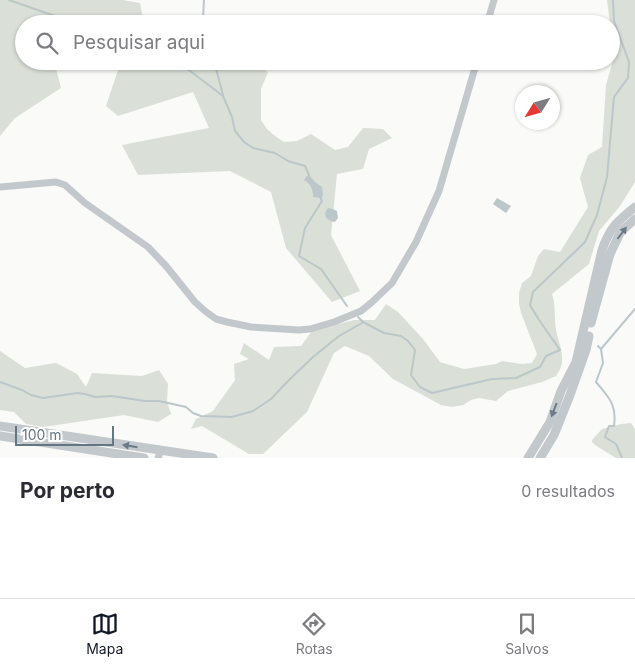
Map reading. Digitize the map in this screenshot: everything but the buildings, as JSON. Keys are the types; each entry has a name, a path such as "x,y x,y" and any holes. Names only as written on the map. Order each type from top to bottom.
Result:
{"street":[{"path":"490,15 494,0"},
{"path":"0,188 56,182 65,185 86,203 148,247 195,302 216,319 251,327 310,329 334,322 361,310 392,283 416,242 439,191 474,70"},
{"path":"528,458 566,393 586,350 605,257 607,236 612,227 635,207"},
{"path":"605,257 620,233 635,219"},
{"path":"540,458 554,435 566,393"},
{"path":"0,426 160,454 213,458"},
{"path":"0,436 144,458"}],"shaded area":[{"path":"0,0 123,0 140,3 142,15 15,15 15,70 56,70 61,88 15,118 0,136"},
{"path":"607,0 635,0 635,182 620,206 599,231 589,264 552,294 556,330 562,357 561,367 556,376 542,382 508,391 496,401 479,398 463,405 452,407 441,405 393,379 369,356 345,346 334,353 307,412 263,454 249,454 202,426 191,429 196,419 213,411 235,380 234,364 249,359 240,354 244,343 269,360 274,347 301,346 312,331 354,320 375,320 386,304 398,312 423,339 440,362 464,369 496,364 502,361 522,364 532,363 537,354 521,313 519,293 522,283 531,276 538,256 544,249 560,252 588,207 580,178 588,155 602,147 606,85 610,70 620,70 620,15 609,15"},
{"path":"118,70 265,70 268,72 261,89 261,120 267,129 284,142 297,141 311,134 335,150 348,147 363,128 383,129 392,138 369,149 363,169 337,174 331,235 360,291 332,302 286,248 271,192 230,171 138,175 122,145 209,128 193,92 118,116 106,106"},
{"path":"309,175 322,187 322,198 313,197 311,187 304,180"},
{"path":"497,198 511,206 506,213 493,204"},
{"path":"328,208 337,211 338,218 335,222 325,215"},
{"path":"0,351 25,368 56,363 77,374 86,387 92,373 142,376 159,370 168,384 167,402 171,414 158,422 124,415 43,427 26,424 14,412 0,410"},
{"path":"631,423 635,429 635,458 616,458 592,442 602,429"}],"waterway":[{"path":"9,0 52,15"},
{"path":"203,15 204,0"},
{"path":"613,0 614,15"},
{"path":"358,317 363,322 384,333 401,336 408,341 415,350 411,375 420,387 432,393 492,379 516,378 540,367 546,356 560,350 530,305 533,292 585,242 597,215 607,177 614,97 628,78 629,62 620,37"},
{"path":"189,70 223,96 232,117 235,131 244,142 253,148 275,153 288,161 305,166 309,175"},
{"path":"216,70 223,95"},
{"path":"320,197 322,201 305,228 299,256 321,269 347,306"},
{"path":"601,349 635,309"},
{"path":"0,382 43,398 78,393 95,397 112,396 159,401 186,407 193,413 201,416 232,417 253,411 271,399 313,357 339,336 362,323"},
{"path":"598,346 601,349 603,363 596,382 611,402 615,418 614,426 609,426 605,437 616,444 622,458"}]}
